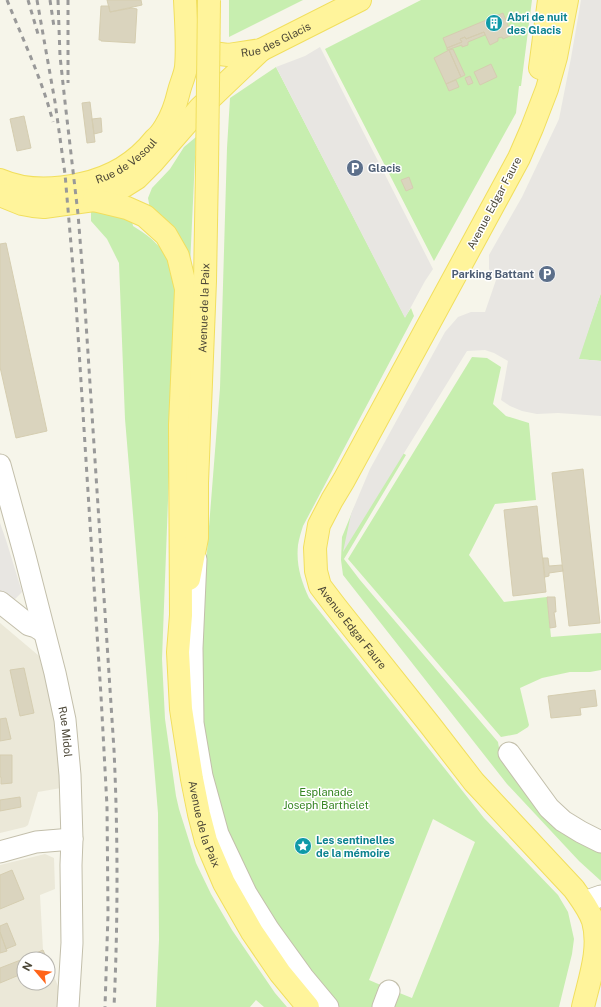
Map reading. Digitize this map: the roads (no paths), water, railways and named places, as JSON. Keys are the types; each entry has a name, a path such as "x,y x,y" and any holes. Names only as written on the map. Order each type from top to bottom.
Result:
{"main road":[{"path":"185,0 186,59"},
{"name":"Avenue de la Paix","path":"180,615 196,544 205,281 209,0"},
{"name":"Rue des Glacis","path":"186,59 201,52 228,55 261,50 360,0"},
{"name":"Avenue Edgar Faure","path":"532,128 549,0"},
{"name":"Avenue Edgar Faure","path":"567,0 556,57 547,89 519,158 476,240 319,525 315,548 316,571 320,586 336,608 474,782 574,889 595,909 595,950 583,1007"},
{"name":"Rue de Vesoul","path":"0,194 22,204 44,206 94,200 118,190 137,178 200,108 261,50"},
{"name":"Rue de Vesoul","path":"0,180 28,187 59,188 91,182 121,169 150,146 164,129 174,108 186,59"},
{"name":"Avenue de la Paix","path":"94,200 127,208 145,216 166,235 178,256 186,289 180,425 180,615 178,652 182,709 192,779 206,841 224,883 252,932 280,973 308,1007"}],"street":[{"path":"176,136 182,120 187,92 186,59"},
{"name":"Rue Midol","path":"0,469 4,492 55,673 65,720 70,775 72,838 72,943 68,1007"},
{"path":"196,544 192,648 193,723 202,776 218,834 246,893 269,930 303,977 328,1007"},
{"path":"0,602 29,624 44,632"},
{"path":"509,753 549,808 563,821 601,842"},
{"path":"0,852 36,842 72,838"}],"railway":[{"path":"7,0 38,75 53,122"},
{"path":"28,0 38,34"},
{"path":"37,0 55,102 65,174 76,303 107,806 108,914 105,1007"},
{"path":"50,0 54,27"},
{"path":"58,0 60,56 78,214 83,277 114,750 117,878 114,1007"},
{"path":"68,0 68,83"}],"place":[{"name":"Abri de nuit des Glacis","path":"494,23"},
{"name":"Glacis","path":"355,168"},
{"name":"Parking Battant","path":"547,274"},
{"name":"Les sentinelles de la mémoire","path":"303,846"}],"park label":[{"name":"Esplanade Joseph Barthelet","path":"326,798"}]}
